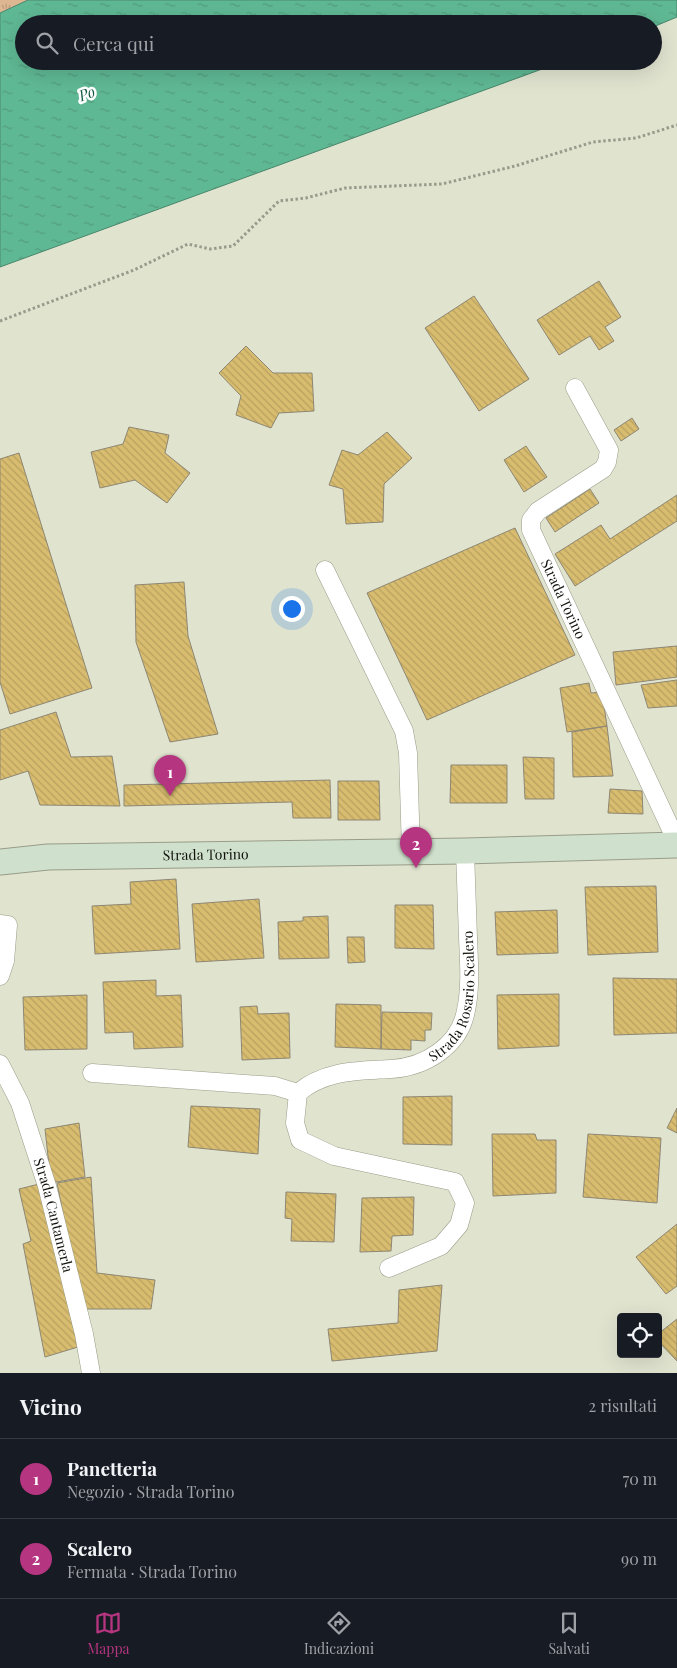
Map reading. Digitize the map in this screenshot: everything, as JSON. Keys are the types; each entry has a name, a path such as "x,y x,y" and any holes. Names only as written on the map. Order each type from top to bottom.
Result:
{"main road":[{"name":"Strada Torino","path":"0,862 48,857 465,851 677,843"}],"street":[{"name":"Strada Torino","path":"575,388 609,450 607,462 603,468 538,511 531,520 530,530 677,843"},
{"path":"326,570 404,731 408,753 411,852"},
{"name":"Strada Rosario Scalero","path":"298,1093 309,1084 349,1071 394,1069 424,1062 444,1050 459,1030 466,1012 470,975 465,851"},
{"path":"0,924 8,925 5,961 0,976"},
{"name":"Strada Cantamerla","path":"0,1064 20,1103 47,1186 84,1334 91,1373"},
{"path":"92,1073 275,1086 298,1093 295,1123 300,1140 334,1156 455,1182 465,1203 459,1226 441,1246 389,1268"}],"path":[{"path":"0,321 134,270 188,244 210,249 233,246 278,201 306,198 346,188 442,184 515,166 593,142 636,138 677,125"}],"green space":[{"path":"0,0 28,0 0,13"}],"water":[{"name":"Po","path":"28,0 677,0 677,17 662,23 662,15 15,15 15,70 539,70 0,267 0,13"}],"building":[{"path":"599,281 621,317 605,327 614,341 599,350 590,336 559,355 537,320"},
{"path":"474,296 529,379 479,411 425,328"},
{"path":"246,346 273,373 312,373 314,411 279,413 271,428 236,415 241,396 219,373"},
{"path":"632,418 639,429 621,441 614,430"},
{"path":"129,427 169,435 165,453 190,473 167,503 135,480 100,488 91,452 123,444"},
{"path":"387,432 412,458 384,484 383,522 346,524 343,489 329,485 342,450 358,455"},
{"path":"526,446 547,477 524,492 504,460"},
{"path":"19,453 92,688 10,714 0,682 0,459"},
{"path":"590,489 599,503 555,532 546,518"},
{"path":"677,495 677,521 575,586 555,554 601,525 610,539"},
{"path":"515,528 575,655 427,720 367,593"},
{"path":"184,582 188,636 218,734 170,742 136,642 135,585"},
{"path":"677,646 677,677 616,685 613,652"},
{"path":"677,680 677,706 648,708 641,685"},
{"path":"589,683 591,693 602,692 607,726 567,732 560,688"},
{"path":"56,712 71,757 112,756 120,806 40,805 28,771 0,780 0,730"},
{"path":"607,726 613,776 573,777 572,732"},
{"path":"523,757 554,758 554,799 525,799"},
{"path":"451,765 507,765 507,803 450,803"},
{"path":"330,780 331,818 293,818 292,802 124,806 124,785"},
{"path":"338,781 379,781 380,820 338,820"},
{"path":"610,789 642,791 643,814 608,813"},
{"path":"176,879 180,949 95,954 92,906 131,904 130,882"},
{"path":"656,886 658,952 588,955 585,887"},
{"path":"259,899 264,958 196,962 192,904"},
{"path":"395,905 433,905 434,949 395,948"},
{"path":"557,910 558,953 497,955 495,912"},
{"path":"328,916 329,958 279,959 278,922 303,921 303,917"},
{"path":"347,937 364,937 365,962 348,963"},
{"path":"613,978 677,979 677,1033 614,1035"},
{"path":"156,980 156,996 181,995 183,1047 134,1049 133,1032 105,1033 103,982"},
{"path":"559,994 559,1046 498,1049 497,995"},
{"path":"87,995 87,1049 25,1050 23,997"},
{"path":"336,1004 381,1005 381,1049 335,1047"},
{"path":"257,1006 258,1014 289,1013 290,1058 242,1060 240,1007"},
{"path":"382,1012 432,1013 431,1030 425,1030 425,1041 411,1040 411,1050 381,1049"},
{"path":"452,1096 452,1145 403,1144 403,1097"},
{"path":"191,1106 260,1109 258,1154 188,1147"},
{"path":"677,1108 677,1133 667,1128"},
{"path":"79,1123 85,1177 51,1183 45,1129"},
{"path":"492,1134 535,1134 537,1140 556,1140 556,1193 493,1196"},
{"path":"588,1134 661,1138 657,1203 583,1197"},
{"path":"91,1177 97,1273 155,1280 151,1309 82,1309 57,1183"},
{"path":"39,1184 78,1347 45,1357 23,1244 31,1241 19,1189"},
{"path":"286,1192 336,1194 334,1242 291,1241 292,1219 285,1218"},
{"path":"414,1197 413,1235 392,1236 391,1251 360,1252 362,1198"},
{"path":"677,1224 677,1286 666,1294 636,1257"},
{"path":"442,1285 437,1351 332,1361 328,1329 398,1323 399,1290"},
{"path":"677,1319 677,1361 662,1345 662,1331"}],"place":[{"name":"Panetteria","path":"170,796"},
{"name":"Scalero","path":"416,868"}]}
